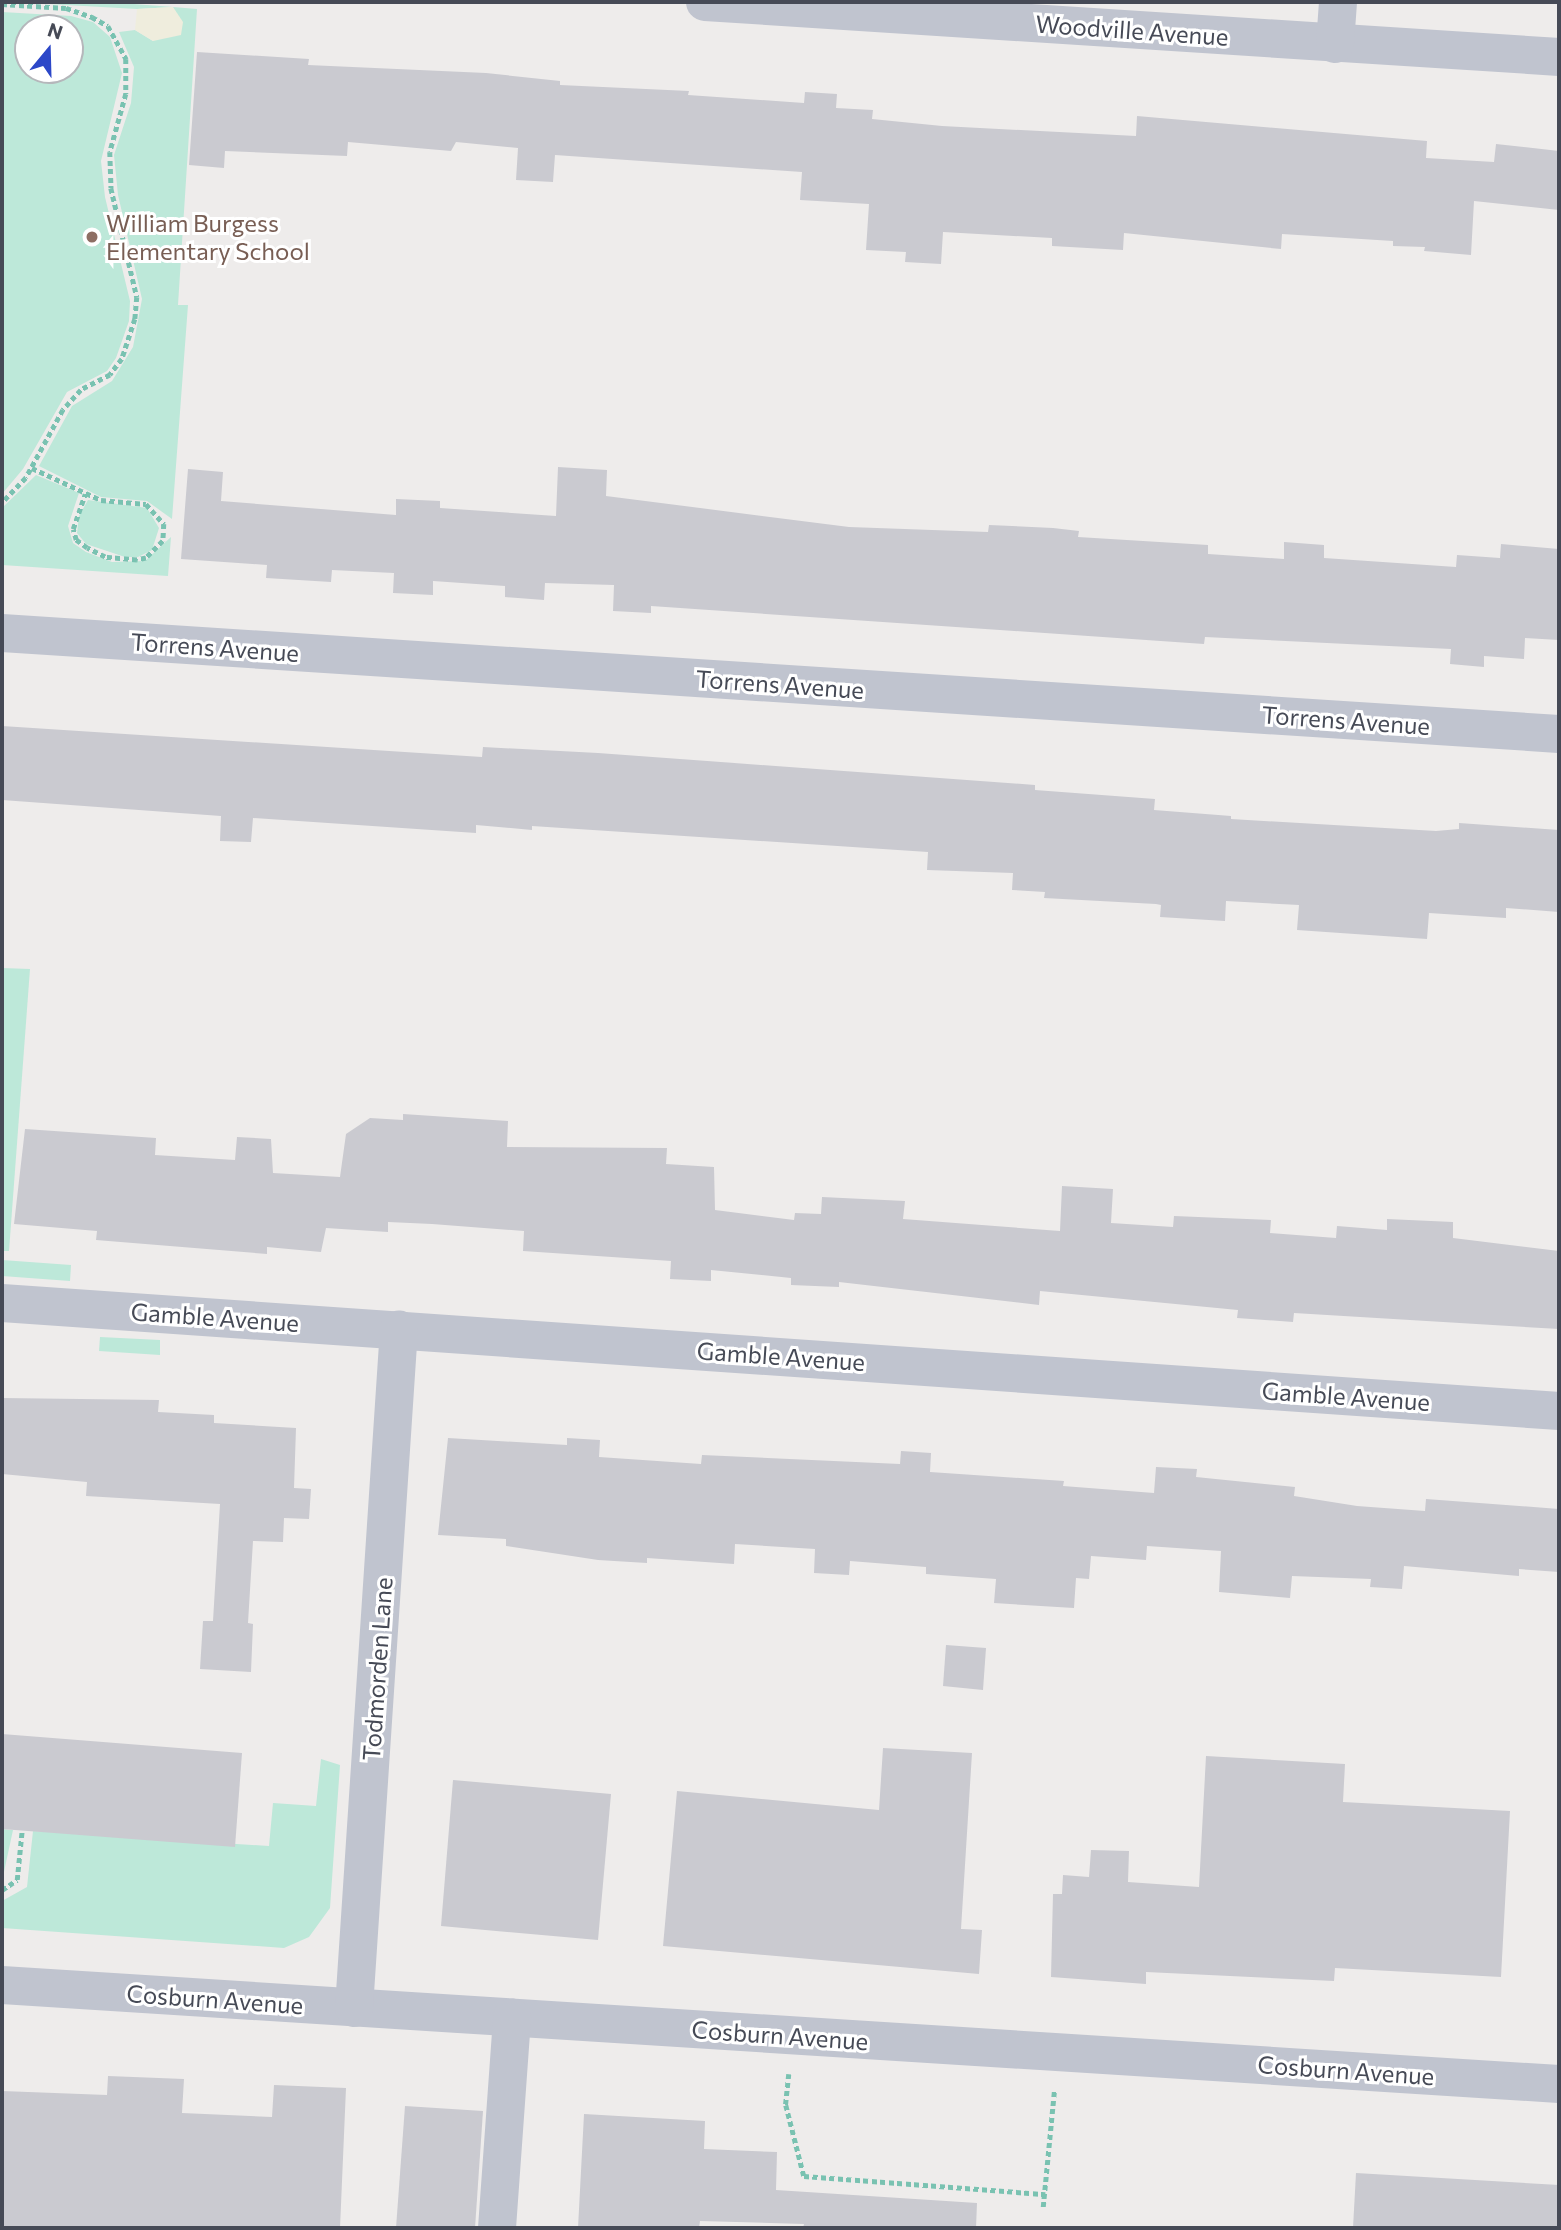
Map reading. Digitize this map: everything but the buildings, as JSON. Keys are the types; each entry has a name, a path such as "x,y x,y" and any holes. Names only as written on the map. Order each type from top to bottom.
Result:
{"street":[{"name":"Woodville Avenue","path":"705,2 816,6 1335,44 1559,57"},
{"path":"1335,44 1338,2"},
{"name":"Torrens Avenue","path":"2,633 1559,734"},
{"name":"Gamble Avenue","path":"2,1303 1559,1411"},
{"name":"Todmorden Lane","path":"354,2008 399,1329"},
{"name":"Cosburn Avenue","path":"2,1985 1559,2084"},
{"path":"497,2228 512,2018"}],"path":[{"path":"2,4 66,8 92,18 108,26 126,59 126,94 110,152 111,188 137,297 135,319 122,359 110,376 81,390 63,410 32,468 2,503"},
{"path":"32,468 101,500 146,504 164,524 163,541 146,558 137,560 105,556 87,548 76,540 73,528 85,494"},
{"path":"2,1890 17,1880 22,1830"},
{"path":"789,2073 786,2105 804,2176 1045,2194"},
{"path":"1043,2207 1054,2091"}],"green space":[{"path":"13,2 108,2 173,7 137,9"},
{"path":"173,7 197,9 178,305 188,305 172,519 147,501 101,497 39,466 72,406 112,381 133,347 142,299 118,195 114,155 131,103 134,67 119,32 135,30 153,41"},
{"path":"2,12 36,14 14,14 14,84 84,84 84,20 93,22 110,37 122,73 101,161 105,197 130,301 129,321 116,358 107,371 67,392 23,469 2,494"},
{"path":"36,475 79,493 68,526 73,543 86,552 112,562 145,561 171,537 168,576 2,565 2,508"},
{"path":"88,500 147,508 159,528 152,550 138,557 125,557 86,544 77,533 79,516"},
{"path":"2,968 30,969 9,1251 2,1251"},
{"path":"2,1260 71,1265 70,1281 2,1276"},
{"path":"100,1337 160,1340 160,1355 99,1351"},
{"path":"321,1759 340,1765 330,1908 309,1937 284,1948 2,1928 2,1901 27,1887 33,1831 269,1846 273,1803 316,1806"},
{"path":"2,1829 13,1830 2,1881"}],"sand":[{"path":"173,7 183,22 181,35 153,41 135,30 137,9"}],"place":[{"name":"William Burgess Elementary School","path":"92,237"}]}
